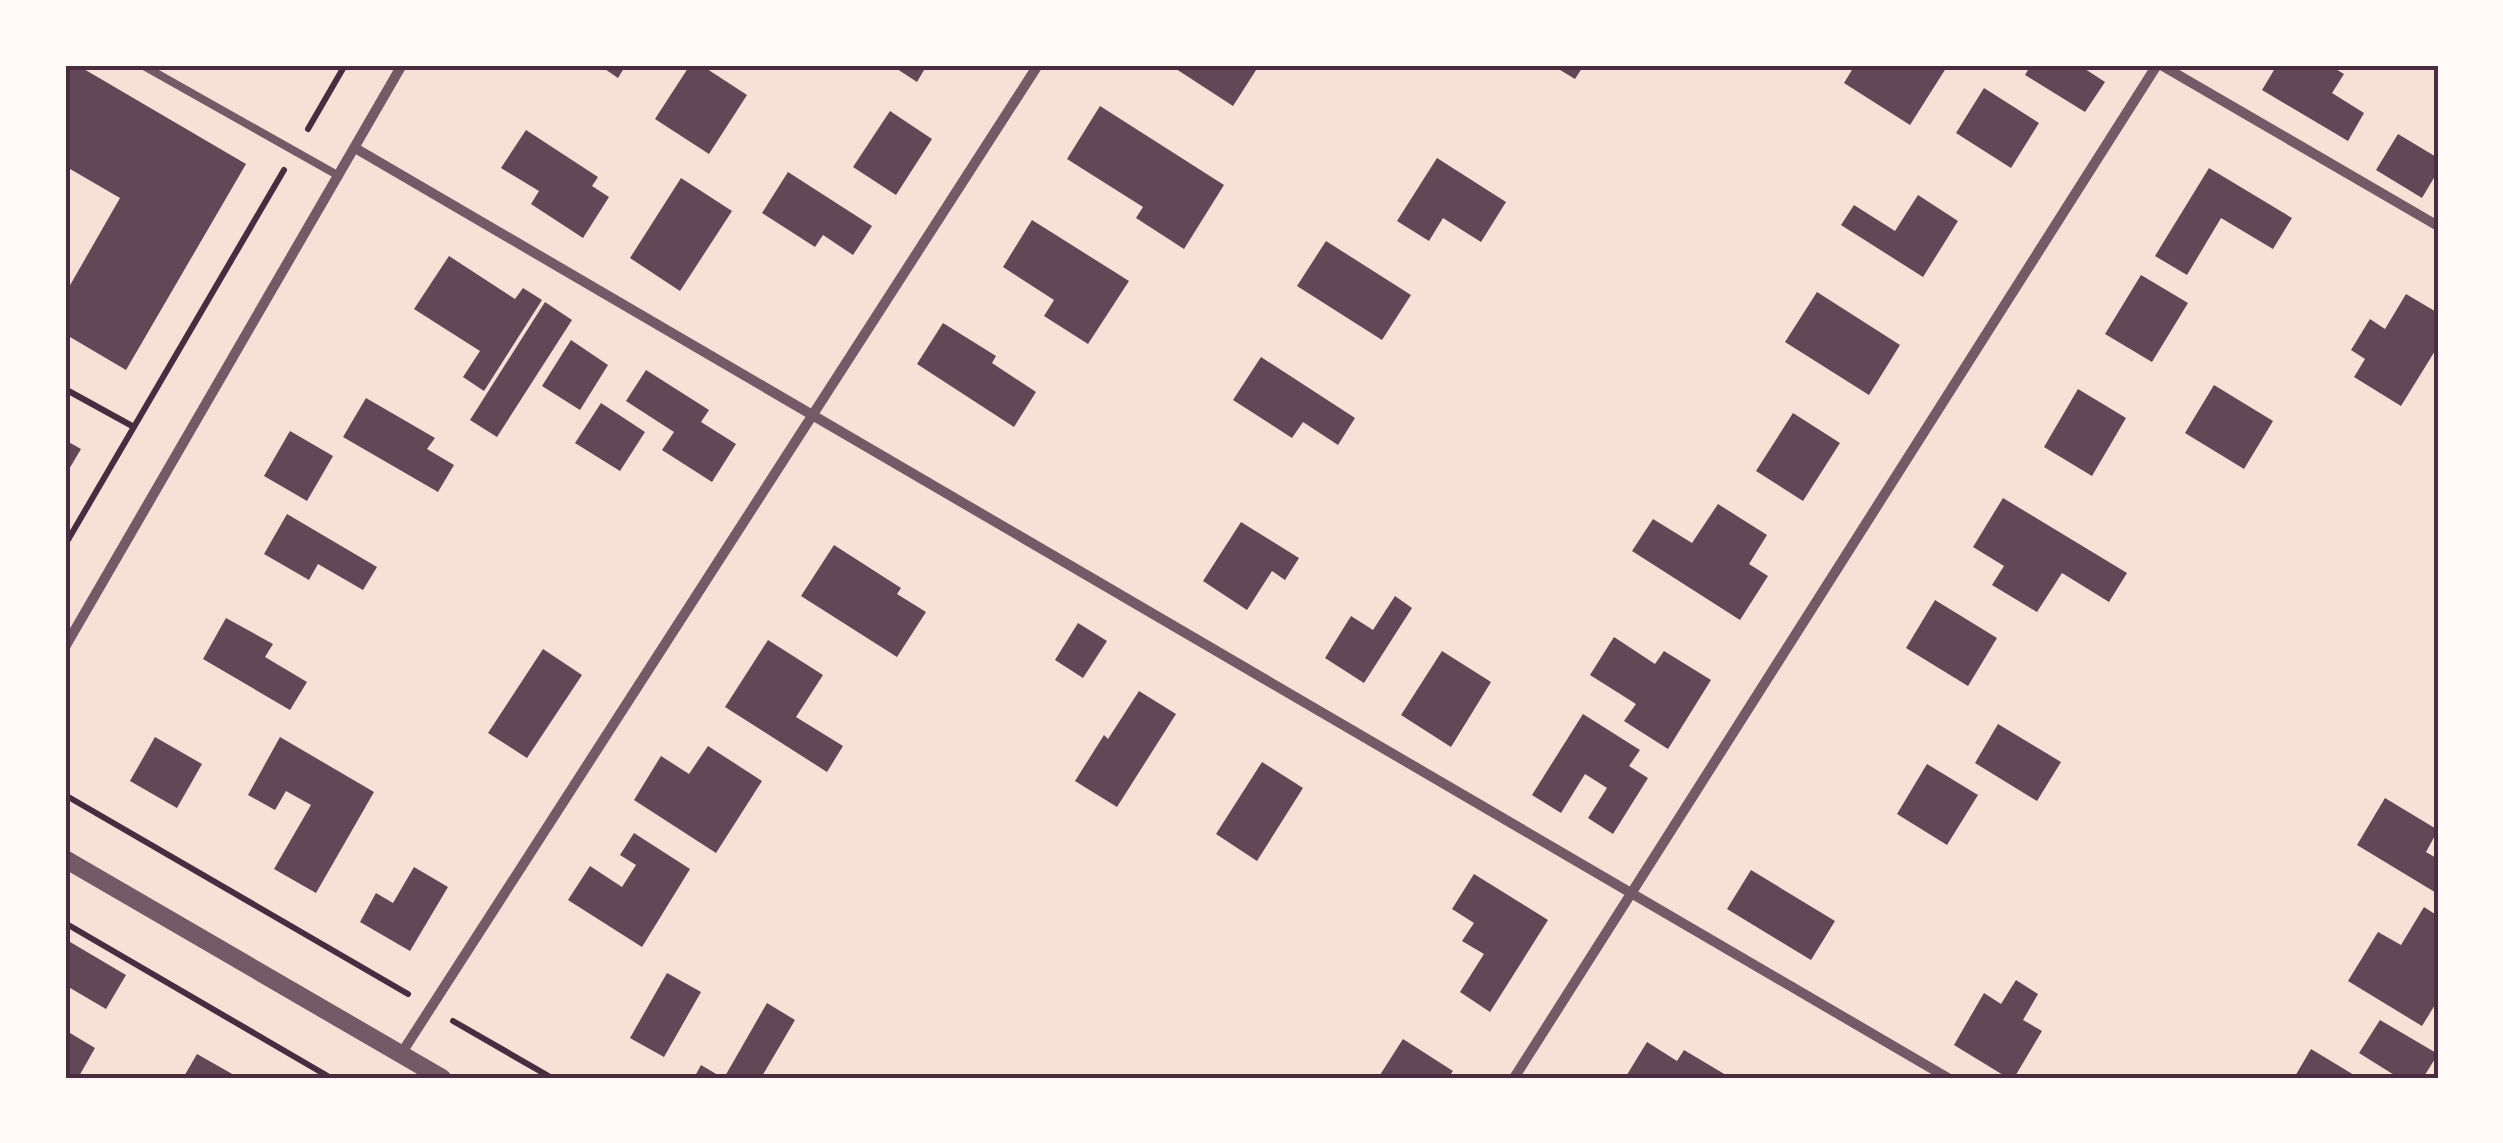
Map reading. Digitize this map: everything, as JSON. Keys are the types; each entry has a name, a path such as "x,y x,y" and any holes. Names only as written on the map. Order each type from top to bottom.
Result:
{"street":[{"path":"65,647 402,65"},
{"path":"401,1054 1038,65"},
{"path":"1514,1078 2159,65 2438,226"},
{"path":"355,148 1948,1078"},
{"path":"65,859 442,1078"}],"lane":[{"path":"142,65 339,176"}],"path":[{"path":"65,546 344,65"},
{"path":"65,389 134,428"},
{"path":"65,795 552,1078"},
{"path":"65,924 331,1078"}],"building":[{"path":"65,65 77,65 246,164 126,370 65,334 65,294 120,198 65,166"},
{"path":"599,65 626,65 618,78"},
{"path":"690,65 701,65 747,95 709,154 655,119"},
{"path":"891,65 927,65 917,82"},
{"path":"1170,65 1256,65 1258,67 1233,106"},
{"path":"1552,65 1584,65 1575,79"},
{"path":"1855,65 1948,65 1910,125 1844,83"},
{"path":"2031,65 2079,65 2105,82 2085,112 2025,75"},
{"path":"2277,65 2329,65 2344,74 2332,93 2364,113 2348,141 2262,90"},
{"path":"1984,88 2039,123 2011,168 1956,133"},
{"path":"1100,106 1224,185 1184,249 1136,218 1143,207 1067,159"},
{"path":"890,111 932,139 896,195 853,167"},
{"path":"526,130 598,177 592,186 609,197 583,238 531,204 539,191 501,168"},
{"path":"2398,134 2438,158 2438,171 2422,198 2376,170"},
{"path":"1437,158 1506,202 1481,242 1443,218 1429,241 1397,221"},
{"path":"2209,168 2292,218 2273,249 2221,218 2187,275 2155,256"},
{"path":"788,172 872,226 853,255 823,235 815,247 762,213"},
{"path":"681,178 732,211 680,291 630,258"},
{"path":"1918,195 1958,221 1923,277 1841,225 1854,205 1895,231"},
{"path":"1032,220 1129,281 1088,344 1044,316 1054,300 1003,267"},
{"path":"1326,241 1411,295 1382,340 1297,286"},
{"path":"449,256 515,299 523,288 542,300 484,391 463,377 480,351 414,309"},
{"path":"2141,275 2188,303 2152,362 2105,334"},
{"path":"1817,292 1900,345 1869,395 1785,342"},
{"path":"2406,294 2438,313 2438,346 2401,406 2354,377 2365,359 2351,350 2370,319 2385,329"},
{"path":"545,302 572,320 497,437 470,420"},
{"path":"943,323 996,356 992,363 1036,392 1014,427 917,364"},
{"path":"571,340 608,365 580,410 542,386"},
{"path":"1261,357 1355,418 1338,445 1303,422 1292,438 1233,400"},
{"path":"646,370 709,410 701,422 736,444 712,482 662,450 674,432 626,401"},
{"path":"2214,385 2273,421 2244,469 2185,433"},
{"path":"2078,389 2126,418 2092,476 2044,447"},
{"path":"366,398 435,438 427,449 454,465 438,492 343,437"},
{"path":"601,403 645,432 620,471 575,443"},
{"path":"1793,413 1840,443 1803,501 1756,471"},
{"path":"290,431 333,456 307,501 264,476"},
{"path":"65,440 81,449 65,476"},
{"path":"2003,498 2127,573 2109,602 2062,573 2037,612 1992,585 2004,566 1973,547"},
{"path":"1718,504 1767,535 1749,564 1768,576 1740,620 1632,551 1653,519 1692,543"},
{"path":"287,514 377,567 363,590 318,564 309,580 264,554"},
{"path":"1241,522 1299,558 1285,580 1272,571 1247,610 1203,581"},
{"path":"834,545 901,588 897,594 926,612 897,657 801,596"},
{"path":"1395,596 1412,608 1364,683 1325,658 1351,616 1373,630"},
{"path":"1935,600 1997,638 1968,686 1906,648"},
{"path":"226,618 273,644 265,657 307,682 290,710 203,659"},
{"path":"1078,623 1107,641 1083,678 1055,660"},
{"path":"1614,637 1655,664 1664,651 1711,680 1668,749 1624,721 1636,704 1590,675"},
{"path":"768,640 823,675 796,717 843,746 827,772 725,707"},
{"path":"543,649 582,675 527,758 488,733"},
{"path":"1442,651 1491,682 1451,747 1401,715"},
{"path":"1139,691 1176,714 1117,807 1075,781 1104,735 1108,739"},
{"path":"1583,714 1640,750 1629,766 1648,778 1613,834 1588,818 1607,788 1585,774 1561,813 1532,795"},
{"path":"1998,724 2061,762 2037,801 1975,763"},
{"path":"155,737 202,764 177,808 130,781"},
{"path":"280,737 374,792 316,893 274,869 311,805 286,791 275,810 248,795"},
{"path":"708,746 762,781 716,853 634,800 661,756 689,774"},
{"path":"1262,762 1303,788 1257,861 1216,834"},
{"path":"1927,764 1978,795 1947,845 1897,814"},
{"path":"2385,798 2438,830 2426,852 2438,859 2438,894 2357,845"},
{"path":"634,833 690,869 642,947 568,900 590,866 622,887 636,865 620,855"},
{"path":"414,867 448,887 410,951 360,922 376,893 393,903"},
{"path":"1751,870 1835,921 1811,960 1727,909"},
{"path":"1474,874 1548,920 1490,1012 1460,992 1484,954 1462,941 1474,923 1452,909"},
{"path":"2424,907 2438,916 2438,1000 2422,1026 2348,981 2378,932 2401,945"},
{"path":"65,939 126,975 106,1009 65,985"},
{"path":"667,973 701,992 664,1057 630,1038"},
{"path":"2016,980 2038,994 2023,1020 2042,1031 2014,1078 2008,1078 1954,1045 1984,993 2001,1004"},
{"path":"767,1003 795,1020 761,1078 724,1078"},
{"path":"2380,1020 2438,1054 2423,1078 2399,1078 2359,1053"},
{"path":"65,1030 95,1048 78,1078 65,1078"},
{"path":"1403,1039 1453,1071 1448,1078 1378,1078"},
{"path":"1647,1042 1677,1061 1684,1050 1731,1078 1625,1078"},
{"path":"2311,1049 2359,1078 2294,1078"},
{"path":"197,1054 234,1075 183,1078"},
{"path":"701,1065 723,1078 694,1078"}]}
